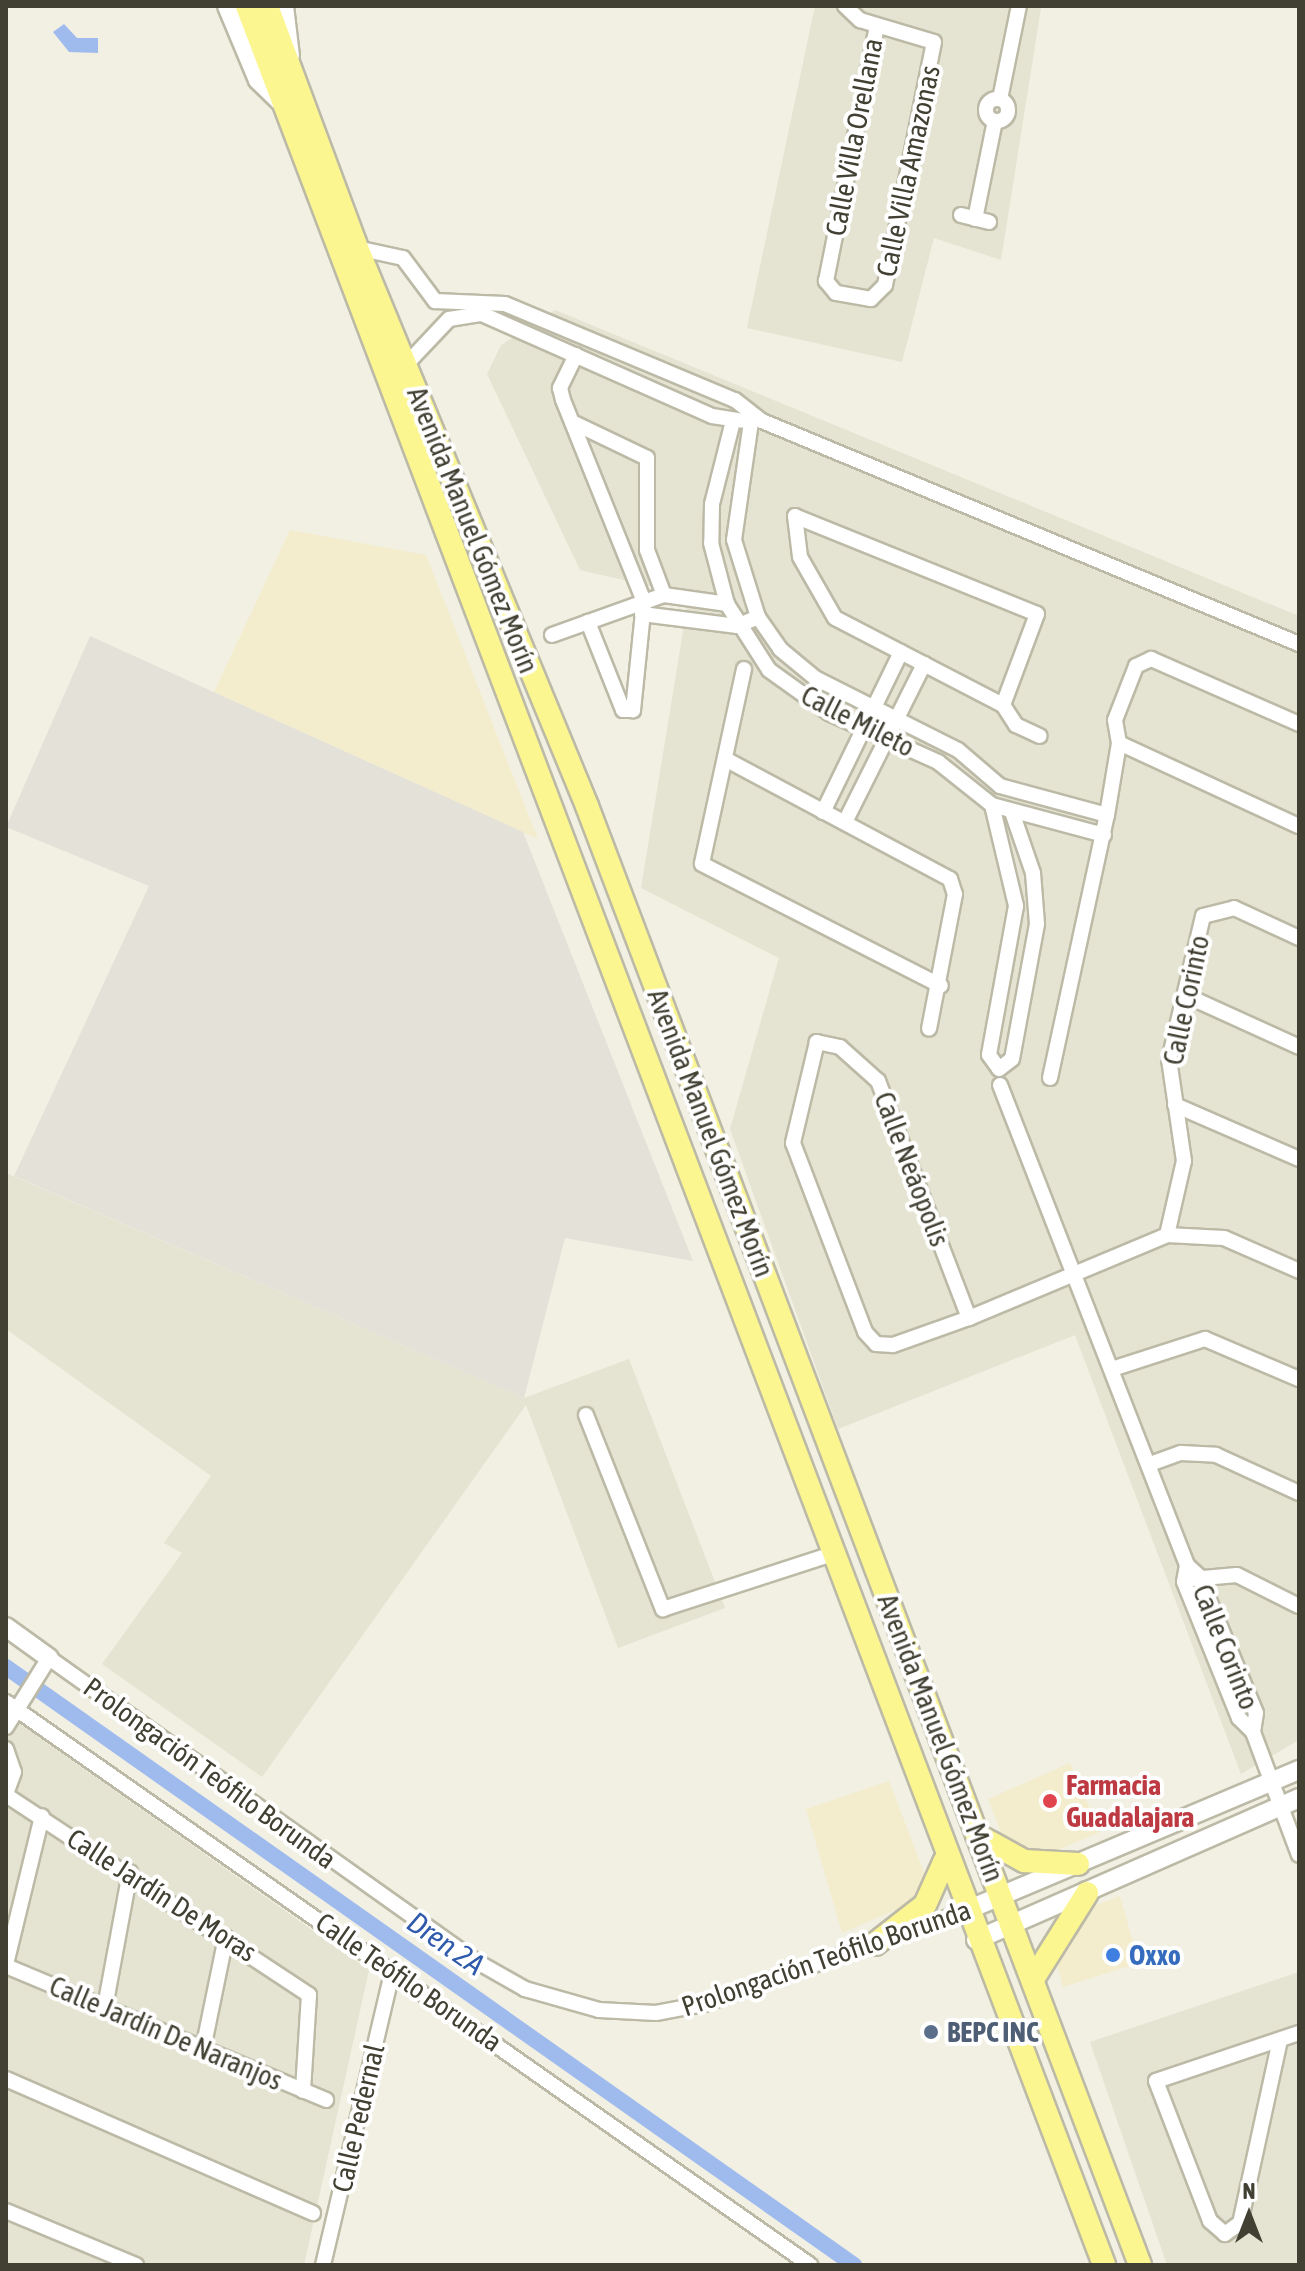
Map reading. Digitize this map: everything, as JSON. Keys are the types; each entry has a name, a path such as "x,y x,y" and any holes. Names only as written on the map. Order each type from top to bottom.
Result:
{"main road":[{"name":"Avenida Manuel Gómez Morín","path":"247,6 283,104 396,373 587,806 977,1835 1035,1976 1140,2265"},
{"name":"Avenida Manuel Gómez Morín","path":"267,6 357,248 396,373 829,1555 1104,2265"},
{"path":"977,1835 1024,1861 1081,1863"},
{"path":"875,1944 925,1905 945,1860"},
{"path":"1035,1976 1093,1890"}],"street":[{"path":"227,6 258,80 283,104"},
{"path":"284,6 290,67"},
{"name":"Calle Villa Orellana","path":"845,6 877,26 828,288 878,298"},
{"path":"975,219 995,121 986,107 1000,99 1019,6"},
{"name":"Calle Villa Amazonas","path":"877,26 934,42 878,298"},
{"path":"357,248 403,258 435,301 505,304 735,400 757,422"},
{"path":"396,373 437,330 463,314 482,314 733,421 757,422 1299,644"},
{"path":"576,355 560,388 643,608 627,712 588,622"},
{"name":"Calle Mileto","path":"733,421 711,524 727,604 737,626 769,670 829,713 938,762 992,805 1104,835"},
{"path":"572,422 647,458 647,550 664,595"},
{"name":"Calle Mileto","path":"757,422 734,540 758,617 815,678 958,750 1000,786 1107,815"},
{"path":"1003,705 1037,614 795,516 800,557 824,607 901,652 1003,705 1016,725 1040,736"},
{"path":"552,635 643,608 664,595 727,604"},
{"path":"643,608 737,626 758,617"},
{"path":"823,812 877,708 901,652"},
{"path":"1050,1078 1104,835 1119,743 1115,720 1136,666 1151,659 1299,724"},
{"path":"845,822 924,664"},
{"path":"744,669 727,760 702,864 941,986"},
{"path":"1119,743 1299,826"},
{"path":"727,760 950,879 955,894 941,986 929,1029"},
{"path":"992,805 1016,906 989,1055 999,1069 1012,1059 1037,924 1033,873 1012,812"},
{"name":"Calle Corinto","path":"1167,1235 1184,1161 1169,1060 1203,916 1215,907 1234,908 1299,938"},
{"path":"1185,995 1299,1047"},
{"name":"Calle Neáopolis","path":"817,1042 840,1047 873,1071 969,1318 893,1345 876,1344 865,1332 793,1143 817,1042"},
{"name":"Calle Corinto","path":"1000,1085 1187,1565 1199,1576 1256,1713 1253,1732 1269,1783 1299,1855"},
{"path":"1175,1105 1299,1159"},
{"path":"969,1318 1077,1277 1167,1235 1224,1238 1299,1271"},
{"path":"1112,1369 1205,1339 1299,1379"},
{"path":"586,1415 663,1609 829,1555"},
{"path":"1150,1464 1181,1453 1216,1455 1299,1493"},
{"name":"Calle Corinto","path":"1187,1565 1184,1582 1206,1638 1239,1718 1253,1732"},
{"path":"1184,1582 1199,1576 1237,1575 1299,1606"},
{"path":"6,1627 46,1662 16,1705 6,1727"},
{"path":"1206,1638 1224,1631"},
{"name":"Prolongación Teófilo Borunda","path":"46,1662 432,1932 551,1999 623,2014 682,2009 875,1944 1002,1897 1299,1770"},
{"name":"Calle Teófilo Borunda","path":"16,1705 810,2265"},
{"path":"6,1749 14,1772 6,1794"},
{"name":"Calle Jardín De Moras","path":"6,1794 226,1937 311,2001 303,2091"},
{"name":"Prolongación Teófilo Borunda","path":"976,1940 1299,1798"},
{"path":"6,1965 42,1816"},
{"path":"1081,1863 1093,1890"},
{"path":"105,2007 130,1872"},
{"path":"203,2049 226,1937"},
{"name":"Calle Jardín De Naranjos","path":"6,1965 326,2100"},
{"name":"Calle Pedernal","path":"323,2265 393,1970"},
{"path":"1280,2040 1234,2233 1210,2221 1156,2081 1299,2033"},
{"path":"6,2079 313,2213"},
{"path":"6,2211 136,2265"}],"shaded area":[{"path":"815,6 1041,8 1001,260 934,238 902,362 747,328"},
{"path":"555,310 1299,616 1299,1740 1241,1774 1075,1335 838,1429 730,1129 779,958 641,888 689,595 580,570 487,374 501,345"},
{"path":"290,530 426,555 538,839 214,692"},
{"path":"90,636 523,832 693,1261 565,1238 524,1398 14,1176 149,886 6,827"},
{"path":"6,1173 524,1398 629,1359 725,1608 618,1648 526,1405 262,1777 102,1664 182,1553 164,1543 211,1476 6,1329"},
{"path":"6,1714 369,1970 304,2265 6,2265"},
{"path":"1070,1763 1100,1832 1048,1854 1004,1840 988,1799"},
{"path":"889,1781 924,1872 923,1898 842,1933 806,1809"},
{"path":"1120,1896 1139,1963 1063,1987 1055,1957 1083,1910"},
{"path":"1299,1972 1299,2265 1167,2265 1090,2042"}],"water":[{"path":"64,24 77,38 98,38 98,53 69,52 53,32"}],"waterway":[{"name":"Dren 2A","path":"6,1667 854,2265"}],"place":[{"name":"Farmacia Guadalajara","path":"1050,1801"},
{"name":"Oxxo","path":"1113,1955"},
{"name":"BEPC INC","path":"931,2032"}]}
